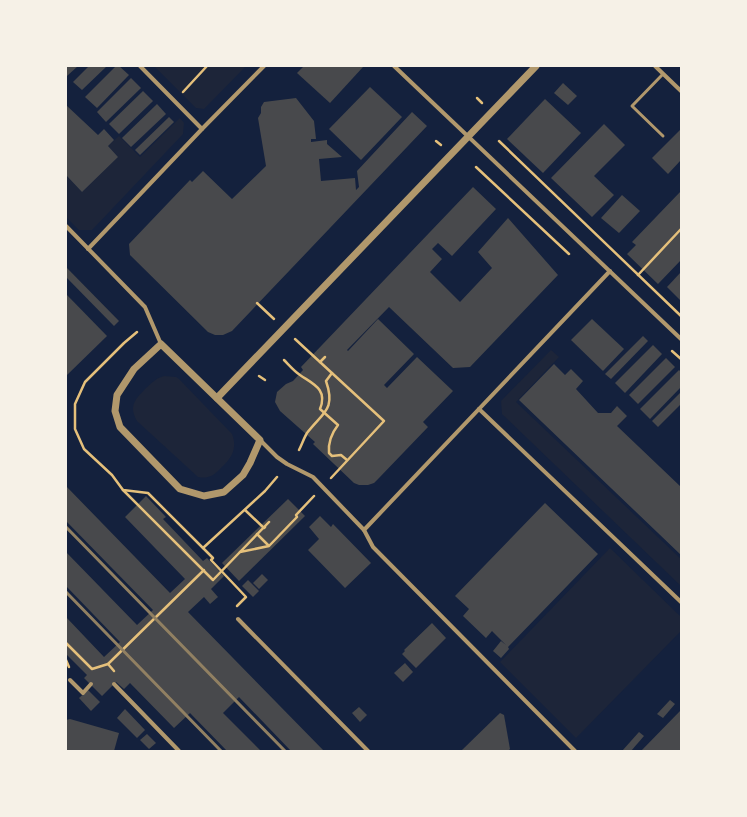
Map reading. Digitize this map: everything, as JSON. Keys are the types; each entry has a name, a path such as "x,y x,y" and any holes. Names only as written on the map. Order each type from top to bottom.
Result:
{"street":[{"path":"140,66 202,129"},
{"path":"88,249 264,66"},
{"path":"394,66 681,339"},
{"path":"217,398 536,66"},
{"path":"655,66 681,91"},
{"path":"66,226 145,307 161,344 282,460 313,477 364,530 373,547 575,751"},
{"path":"364,530 610,271"},
{"path":"161,344 134,369 117,395 115,411 120,427 180,489 204,496 224,492 243,475 260,440"},
{"path":"479,409 681,602"},
{"path":"238,619 368,751"},
{"path":"70,680 83,693 91,684"},
{"path":"114,684 179,751"}],"lane":[{"path":"663,74 632,106 663,136"}],"path":[{"path":"181,94 207,66"},
{"path":"499,141 681,316"},
{"path":"627,287 681,229"},
{"path":"313,355 384,421 339,469"},
{"path":"320,362 325,357"},
{"path":"284,360 300,375 318,387 322,398 320,408 338,426 330,441 329,453 332,456 341,455 347,460"},
{"path":"299,450 306,434 325,413 329,405 330,398 326,381 332,373"},
{"path":"259,376 265,380"},
{"path":"123,490 213,580 269,522"},
{"path":"245,510 264,528"},
{"path":"240,552 269,546 297,517 296,516 300,511"},
{"path":"257,534 269,546"},
{"path":"203,548 213,558 210,560 246,596 231,612 238,619"},
{"path":"66,643 92,669 108,664 204,570"}],"shaded area":[{"path":"154,66 246,66 204,109 196,108"},
{"path":"180,118 184,123 183,134 92,230 79,230 66,217 66,175 82,192 118,157 108,146 119,136 140,157"},
{"path":"551,350 559,357 516,402 681,559 681,586 502,414 501,401"},
{"path":"164,376 176,377 179,379 232,434 234,439 234,449 230,457 224,465 210,476 205,478 198,477 137,421 134,415 133,406 136,399 152,383"},
{"path":"610,548 681,617 681,631 576,738 500,662"}],"building":[{"path":"66,66 78,66 67,76"},
{"path":"89,66 107,66 82,90 73,82"},
{"path":"116,66 119,66 129,75 97,108 85,97"},
{"path":"304,66 363,67 330,103 297,73"},
{"path":"131,78 141,88 106,122 97,112"},
{"path":"563,83 577,96 568,105 554,93"},
{"path":"370,87 402,117 361,160 329,129"},
{"path":"143,91 153,101 119,134 109,124"},
{"path":"296,98 314,121 316,139 311,139 311,142 327,140 327,144 342,157 319,159 321,181 355,178 356,190 359,187 357,171 412,112 427,126 232,331 223,335 215,335 208,332 130,255 129,244 190,180 192,182 203,171 232,199 266,166 258,118 264,102"},
{"path":"545,99 581,133 543,173 507,139"},
{"path":"157,104 166,114 131,147 122,138"},
{"path":"66,105 98,135 104,129 114,140 108,146 118,157 82,192 66,175"},
{"path":"169,117 174,122 140,155 135,150"},
{"path":"604,124 625,145 594,176 614,195 592,217 551,178"},
{"path":"681,129 681,160 668,174 652,158"},
{"path":"473,187 496,209 452,256 438,243 432,249 442,259 430,272 460,302 492,268 478,252 508,218 558,275 470,367 453,368 389,307 347,350 348,351 378,319 414,354 384,385 387,388 417,357 453,391 423,422 428,427 374,483 359,485 354,483 313,444 315,442 280,411 275,402 277,392 286,384 293,381 303,370 301,367"},
{"path":"681,191 681,260 658,284 627,254 636,245 632,242"},
{"path":"622,195 640,211 619,233 601,218"},
{"path":"66,267 119,321 114,326 66,277"},
{"path":"681,272 681,301 667,287"},
{"path":"66,294 107,336 66,376"},
{"path":"592,319 624,349 603,371 571,340"},
{"path":"643,336 648,341 611,379 605,374"},
{"path":"653,345 662,354 625,393 615,383"},
{"path":"666,358 675,367 638,404 629,395"},
{"path":"554,364 565,375 571,369 583,381 576,389 598,413 611,413 617,406 627,416 617,426 681,487 681,555 519,400"},
{"path":"679,370 681,372 681,387 650,419 640,409"},
{"path":"681,392 681,404 658,427 652,421"},
{"path":"66,486 170,593 185,579 125,517 146,496 166,517 163,519 203,561 207,558 224,576 211,589 218,597 210,604 204,597 188,612 324,751 291,751 239,697 223,713 261,751 227,751 190,713 174,728 130,683 124,689 116,682 102,696 84,678 87,675 66,654 66,617 104,657 120,642 66,586 66,552 137,625 153,610 66,521"},
{"path":"288,499 305,516 239,581 222,563"},
{"path":"545,503 598,554 508,647 509,649 501,658 493,651 501,641 506,645 492,631 486,638 463,616 469,609 455,596"},
{"path":"320,516 331,527 333,524 371,563 345,588 308,550 319,539 309,527"},
{"path":"262,574 268,580 259,589 253,583"},
{"path":"248,580 259,591 253,597 242,586"},
{"path":"432,623 446,638 416,668 402,654 405,651 404,650"},
{"path":"405,663 413,672 403,682 394,673"},
{"path":"88,690 100,702 91,711 79,698"},
{"path":"670,700 675,704 663,718 657,714"},
{"path":"359,707 367,715 360,722 352,713"},
{"path":"125,709 145,730 137,738 117,718"},
{"path":"681,710 681,751 641,751"},
{"path":"500,713 504,715 510,749 508,751 461,751"},
{"path":"70,719 119,733 114,751 66,751 66,720"},
{"path":"639,732 644,736 631,751 622,751"},
{"path":"147,734 156,743 149,749 140,740"}],"railway":[{"path":"66,527 285,751"},
{"path":"66,592 221,751"}]}
